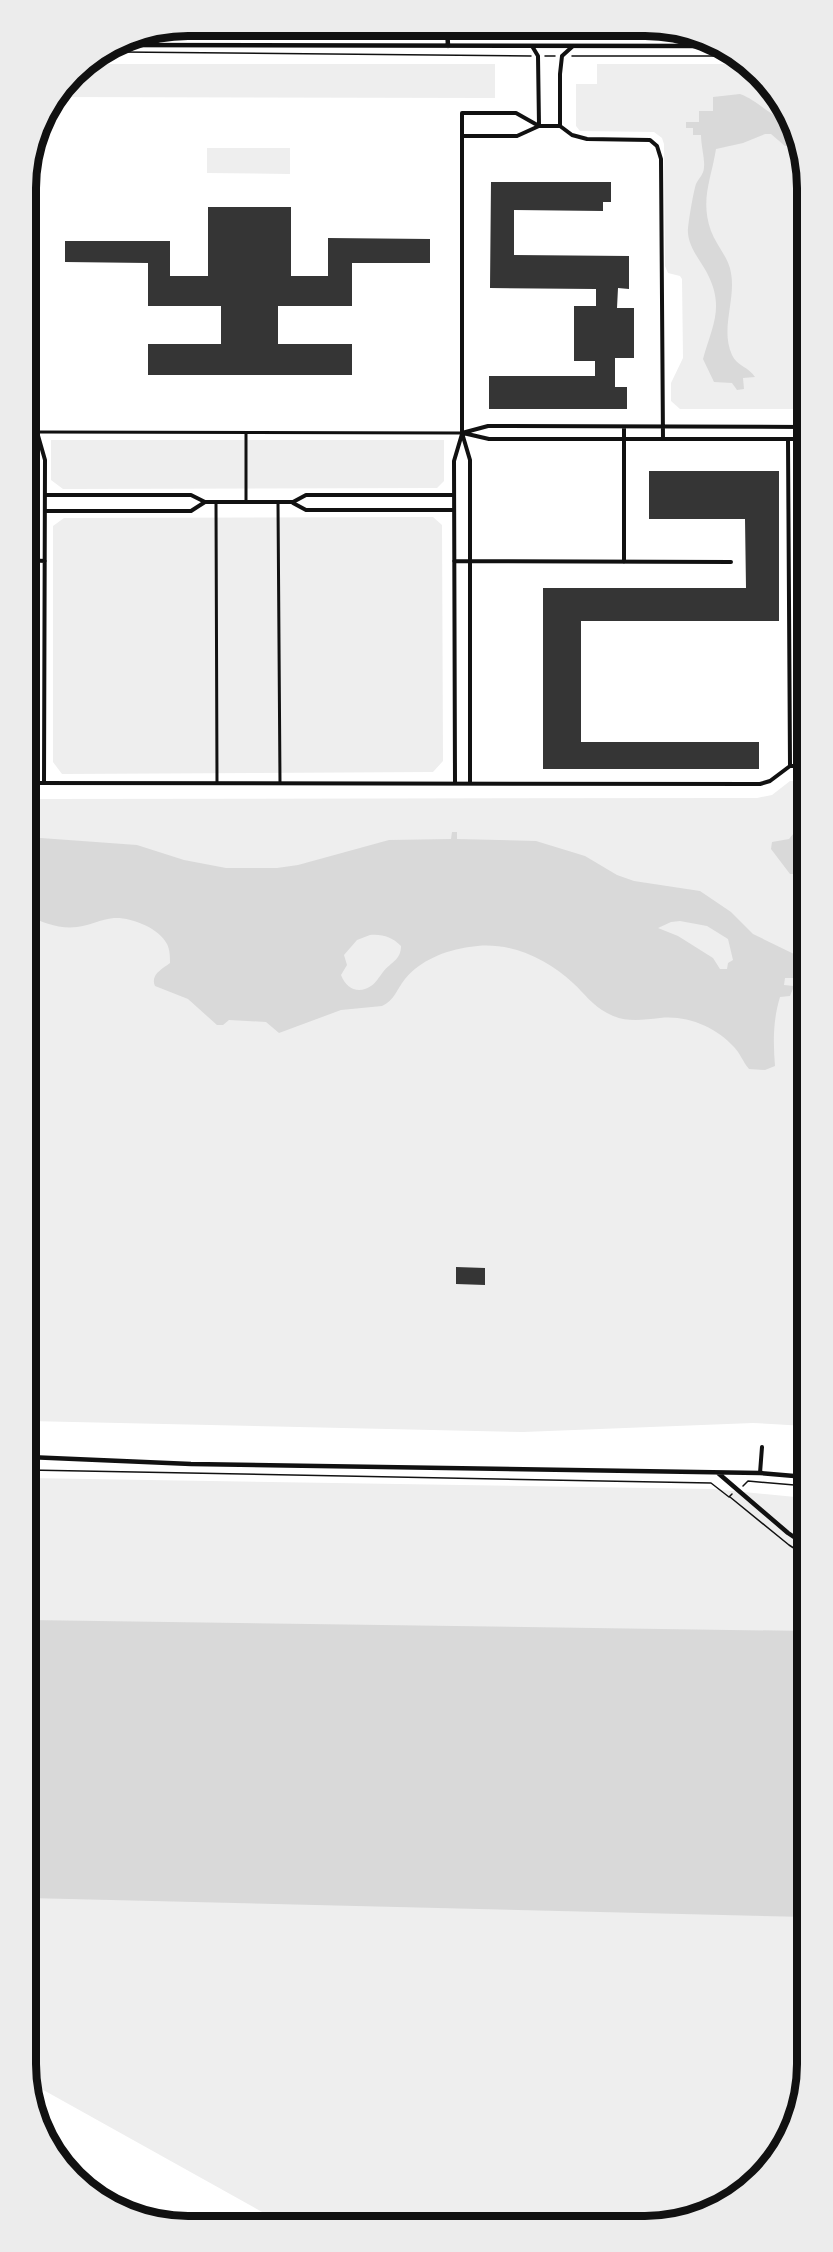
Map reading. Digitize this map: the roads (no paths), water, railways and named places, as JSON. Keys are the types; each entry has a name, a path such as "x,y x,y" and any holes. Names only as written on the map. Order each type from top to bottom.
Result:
{"street":[{"path":"447,36 448,46"},
{"path":"137,45 698,46"},
{"path":"532,46 538,56 539,126"},
{"path":"560,126 562,56 573,46"},
{"path":"455,783 454,461 462,433 462,113 516,113 539,126"},
{"path":"462,136 517,136 539,126 560,126 579,138 650,140 657,146 661,159 663,439"},
{"path":"36,177 36,436"},
{"path":"462,433 488,426 797,427"},
{"path":"624,427 624,562"},
{"path":"37,432 462,433 489,439 797,439"},
{"path":"37,432 45,460 44,783"},
{"path":"246,433 246,502"},
{"path":"462,433 470,460 470,783"},
{"path":"788,439 790,766"},
{"path":"45,495 191,495 205,502 292,502 306,495 454,495"},
{"path":"45,511 191,511 205,502"},
{"path":"216,502 217,783"},
{"path":"278,502 280,783"},
{"path":"292,502 306,510 454,510"},
{"path":"36,560 45,561"},
{"path":"454,561 731,562"},
{"path":"782,562 789,562"},
{"path":"36,783 760,783 770,781 790,766 797,766"},
{"path":"760,1473 762,1448"},
{"path":"36,1457 191,1464 717,1472 797,1476"},
{"path":"717,1472 797,1539"}]}
